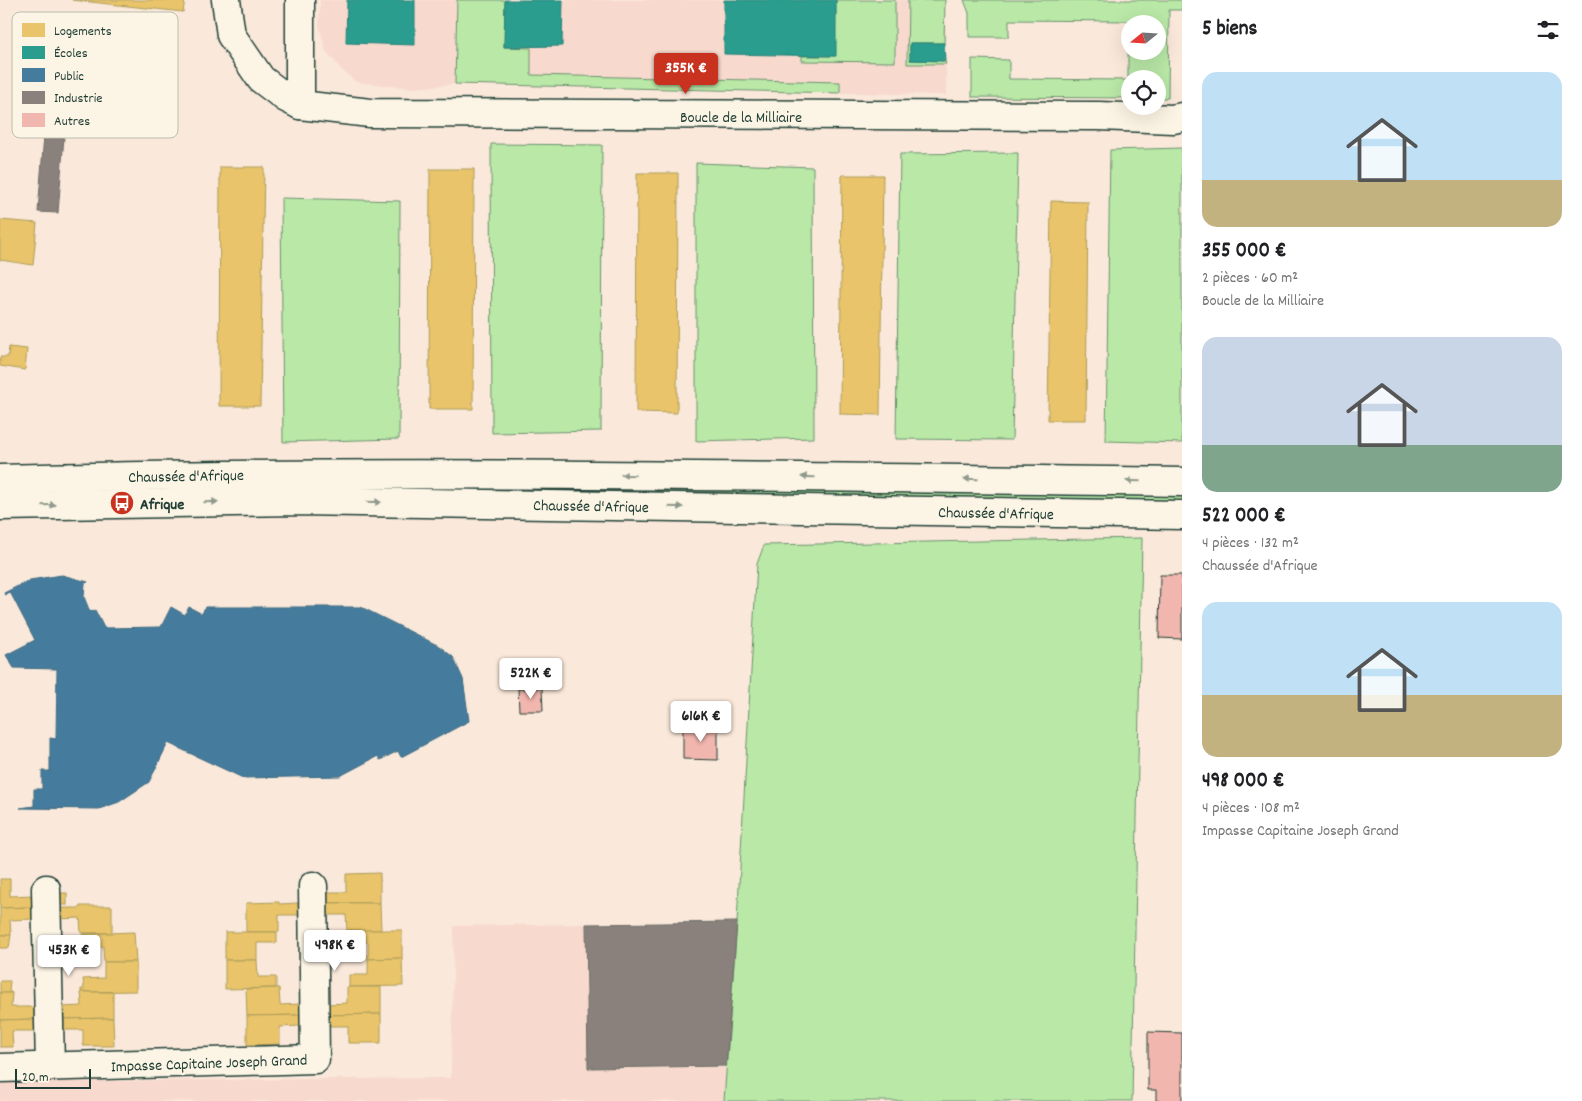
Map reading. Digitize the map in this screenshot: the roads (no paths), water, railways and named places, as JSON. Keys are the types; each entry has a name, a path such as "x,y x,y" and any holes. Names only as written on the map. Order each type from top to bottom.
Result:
{"main road":[{"name":"Boucle de la Milliaire","path":"226,0 231,35 261,79 286,98 300,105 370,114 1099,116 1173,119 1182,117"},
{"path":"300,0 300,105"},
{"name":"Chaussée d'Afrique","path":"0,479 257,474 512,473 1182,482"},
{"name":"Chaussée d'Afrique","path":"0,506 298,501 1182,516"},
{"name":"Impasse Capitaine Joseph Grand","path":"0,1068 315,1059 313,886"},
{"path":"46,889 50,1066"}],"place":[{"name":"Afrique","path":"122,503"}]}
